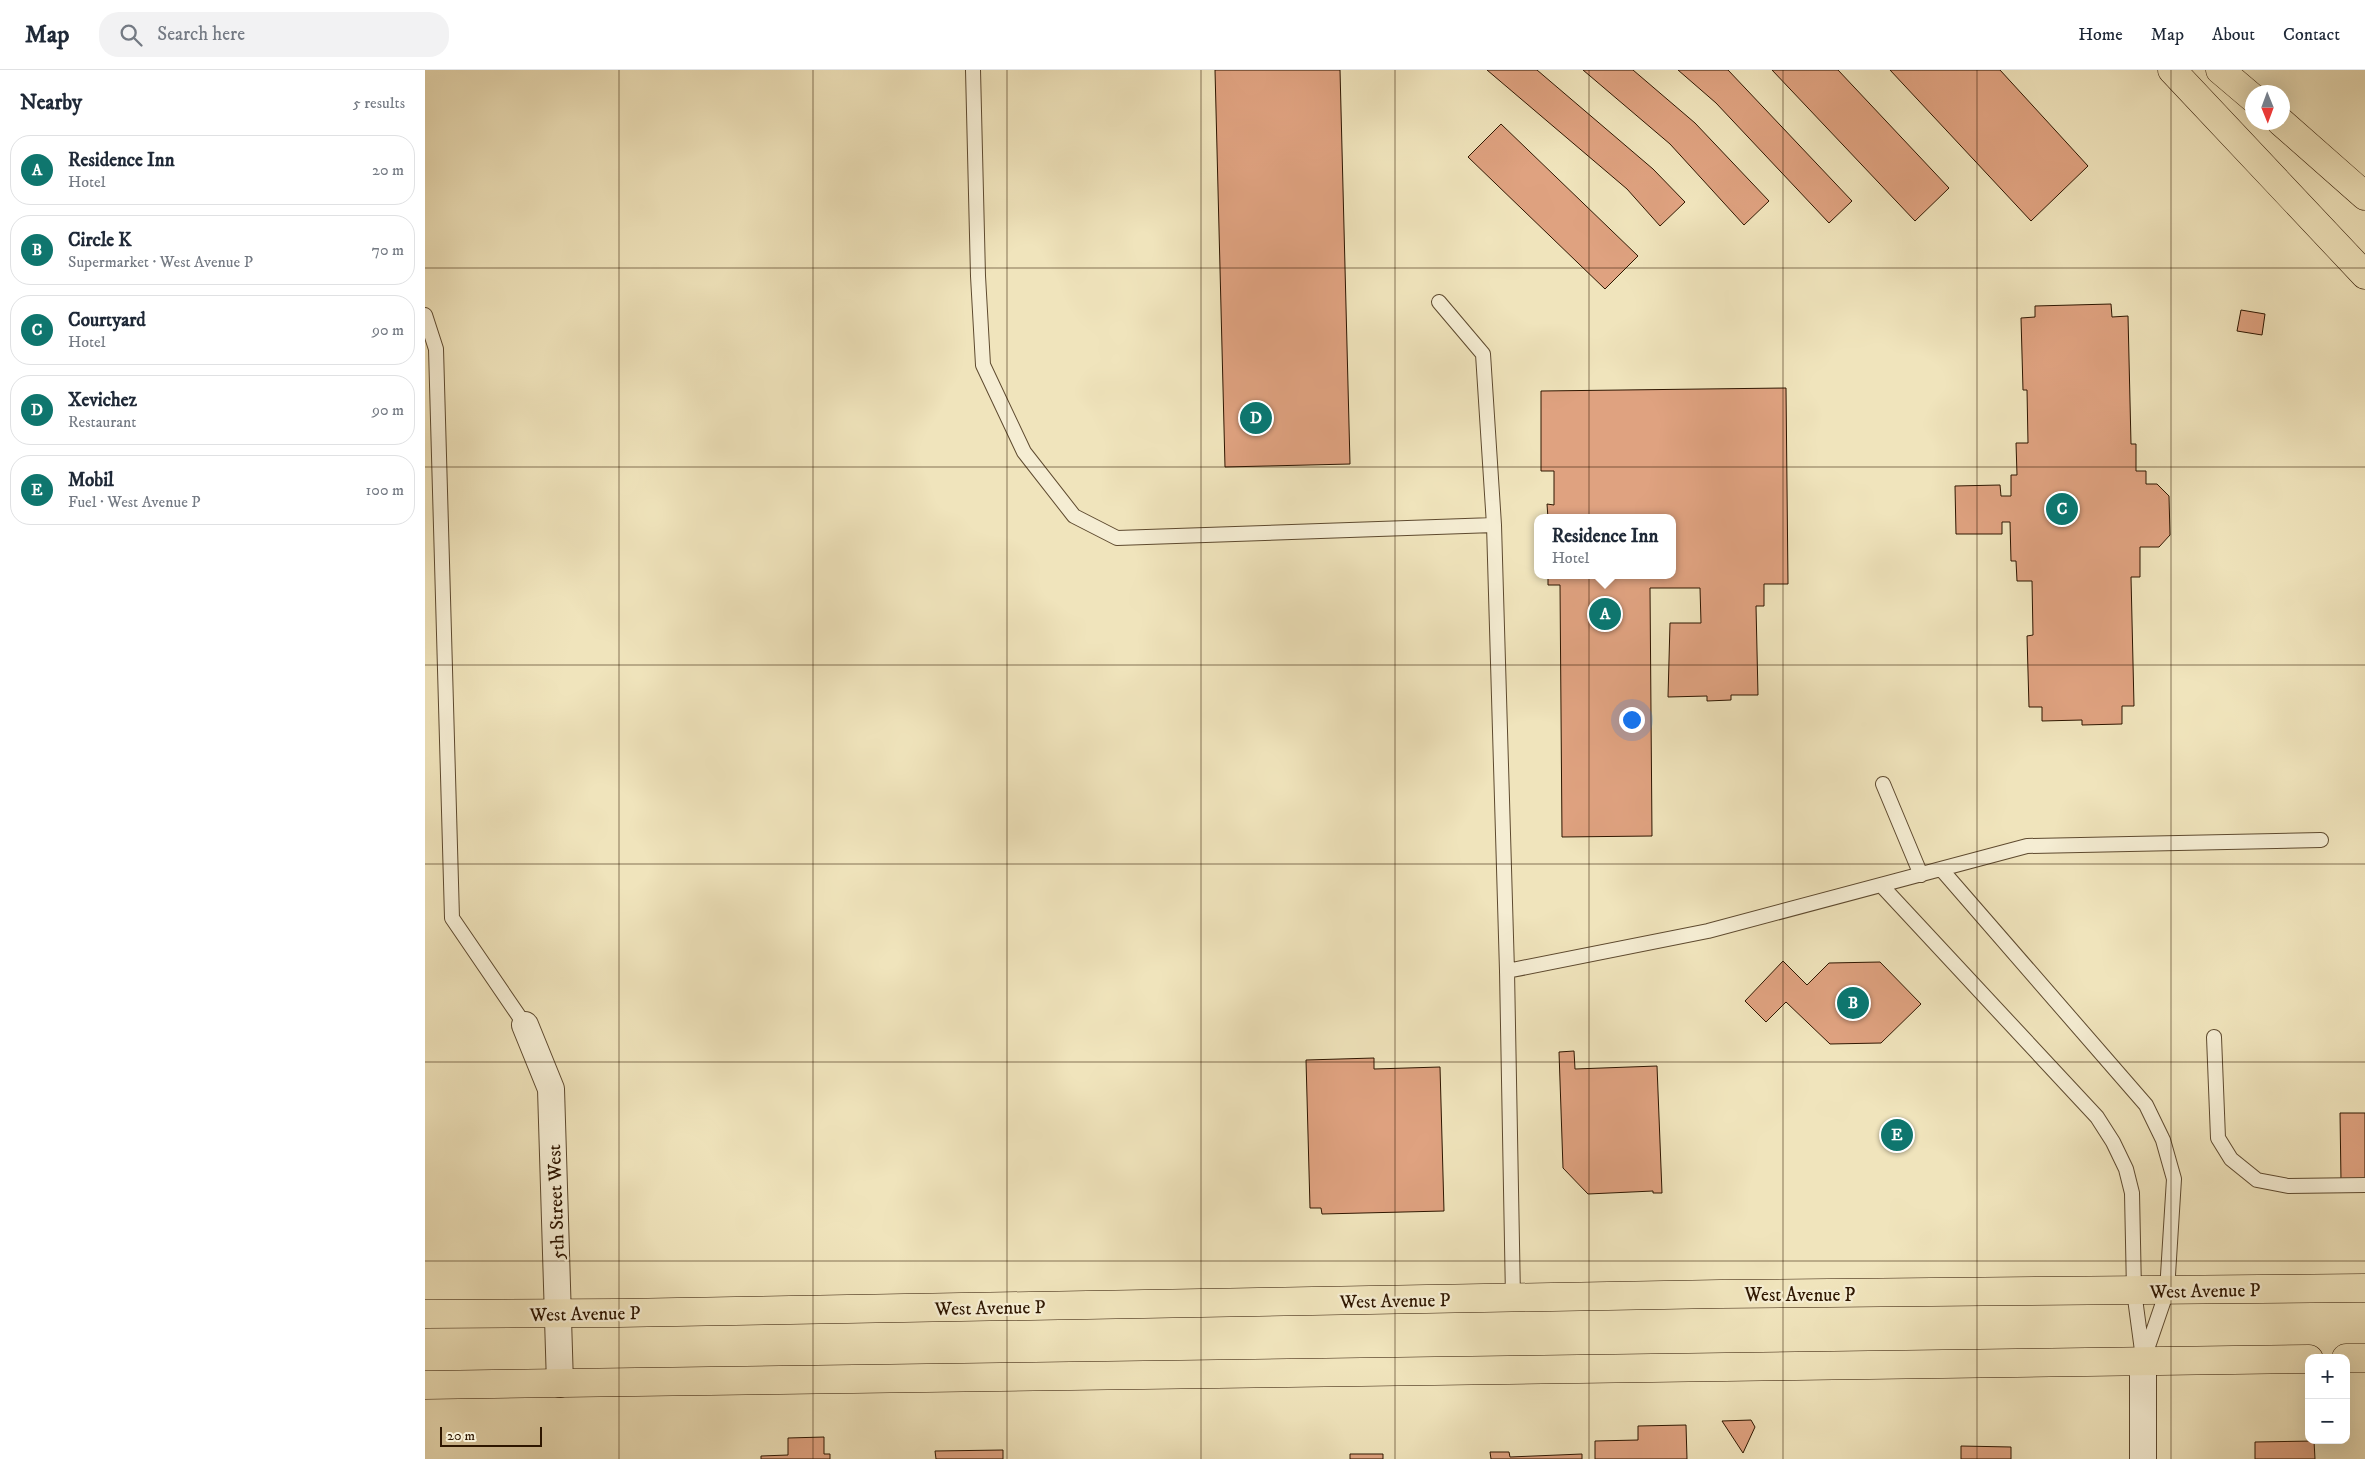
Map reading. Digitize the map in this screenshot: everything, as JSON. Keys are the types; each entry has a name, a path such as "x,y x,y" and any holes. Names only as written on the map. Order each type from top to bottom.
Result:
{"main road":[{"path":"2172,70 2365,275"},
{"path":"2220,70 2245,91"},
{"path":"2290,130 2365,196"},
{"name":"West Avenue P","path":"425,1314 558,1314 1513,1298 2167,1291 2237,1288 2365,1288"},
{"path":"2350,1358 2365,1358"},
{"path":"425,1385 2305,1359"}],"street":[{"name":"5th Street West","path":"525,1024 551,1089 560,1384"},
{"path":"2143,1361 2143,1459"}],"lane":[{"path":"973,70 978,276 983,365 1024,452 1074,516 1117,538 1494,525"},
{"path":"1439,302 1483,354 1494,525 1507,971 1513,1298"},
{"path":"425,315 436,349 452,918 525,1024"},
{"path":"1883,784 1921,874"},
{"path":"1507,971 1708,932 2027,846 2321,840"},
{"path":"1941,869 2133,1092 2147,1105 2163,1140 2174,1178 2167,1291 2143,1361"},
{"path":"1881,885 2097,1117 2113,1142 2126,1169 2132,1193 2134,1291 2143,1361"},
{"path":"2214,1038 2218,1138 2231,1159 2257,1180 2288,1186 2365,1185"}],"building":[{"path":"1215,70 1340,70 1350,464 1225,467"},
{"path":"1487,70 1537,70 1653,169 1685,202 1660,226 1627,189"},
{"path":"1583,70 1633,70 1695,123 1769,201 1744,225 1670,144"},
{"path":"1678,70 1728,70 1852,201 1829,223 1716,103"},
{"path":"1772,70 1838,70 1949,188 1915,221"},
{"path":"1890,70 2000,70 2088,166 2031,221"},
{"path":"1501,124 1638,256 1605,289 1468,157"},
{"path":"2111,304 2112,317 2128,316 2131,444 2136,444 2136,471 2146,471 2146,484 2157,484 2169,496 2170,535 2159,547 2140,547 2140,577 2131,577 2134,706 2122,706 2122,724 2082,725 2082,720 2042,721 2042,707 2029,707 2027,636 2033,635 2032,581 2017,581 2016,561 2011,561 2010,522 2002,522 2002,534 1956,534 1955,486 2000,485 2001,496 2011,496 2011,475 2017,475 2016,443 2028,443 2027,390 2023,390 2021,318 2035,317 2035,306"},
{"path":"2241,310 2265,314 2262,335 2237,331"},
{"path":"1786,388 1788,584 1764,584 1764,606 1756,606 1758,695 1731,695 1731,700 1707,701 1707,696 1668,697 1670,623 1701,623 1700,588 1650,588 1652,836 1562,837 1560,585 1548,585 1548,579 1676,579 1676,514 1548,514 1547,504 1554,505 1554,471 1541,471 1541,391"},
{"path":"1783,961 1807,985 1829,963 1880,962 1921,1004 1881,1043 1830,1044 1786,1002 1766,1022 1745,1001"},
{"path":"1574,1051 1575,1069 1657,1066 1662,1193 1653,1193 1653,1191 1588,1194 1563,1168 1559,1052"},
{"path":"1374,1058 1374,1069 1440,1067 1444,1211 1322,1214 1321,1208 1310,1208 1306,1060"},
{"path":"2340,1113 2365,1113 2365,1180 2341,1181"},
{"path":"1751,1420 1755,1427 1743,1453 1722,1421"},
{"path":"1686,1425 1687,1459 1595,1459 1595,1441 1638,1440 1638,1426"},
{"path":"824,1437 824,1454 830,1454 830,1459 761,1459 761,1456 788,1455 788,1438"},
{"path":"2305,1441 2305,1444 2314,1444 2315,1459 2255,1459 2255,1442"},
{"path":"1961,1446 2011,1447 2011,1459 1961,1459"},
{"path":"1003,1450 1003,1459 936,1459 935,1451"},
{"path":"1490,1452 1509,1452 1510,1457 1582,1454 1582,1459 1491,1459"},
{"path":"1350,1454 1383,1454 1383,1459 1350,1459"}],"place":[{"name":"Xevichez","path":"1256,418"},
{"name":"Courtyard","path":"2062,509"},
{"name":"Residence Inn","path":"1605,614"},
{"name":"Circle K","path":"1853,1003"},
{"name":"Mobil","path":"1897,1135"}]}
